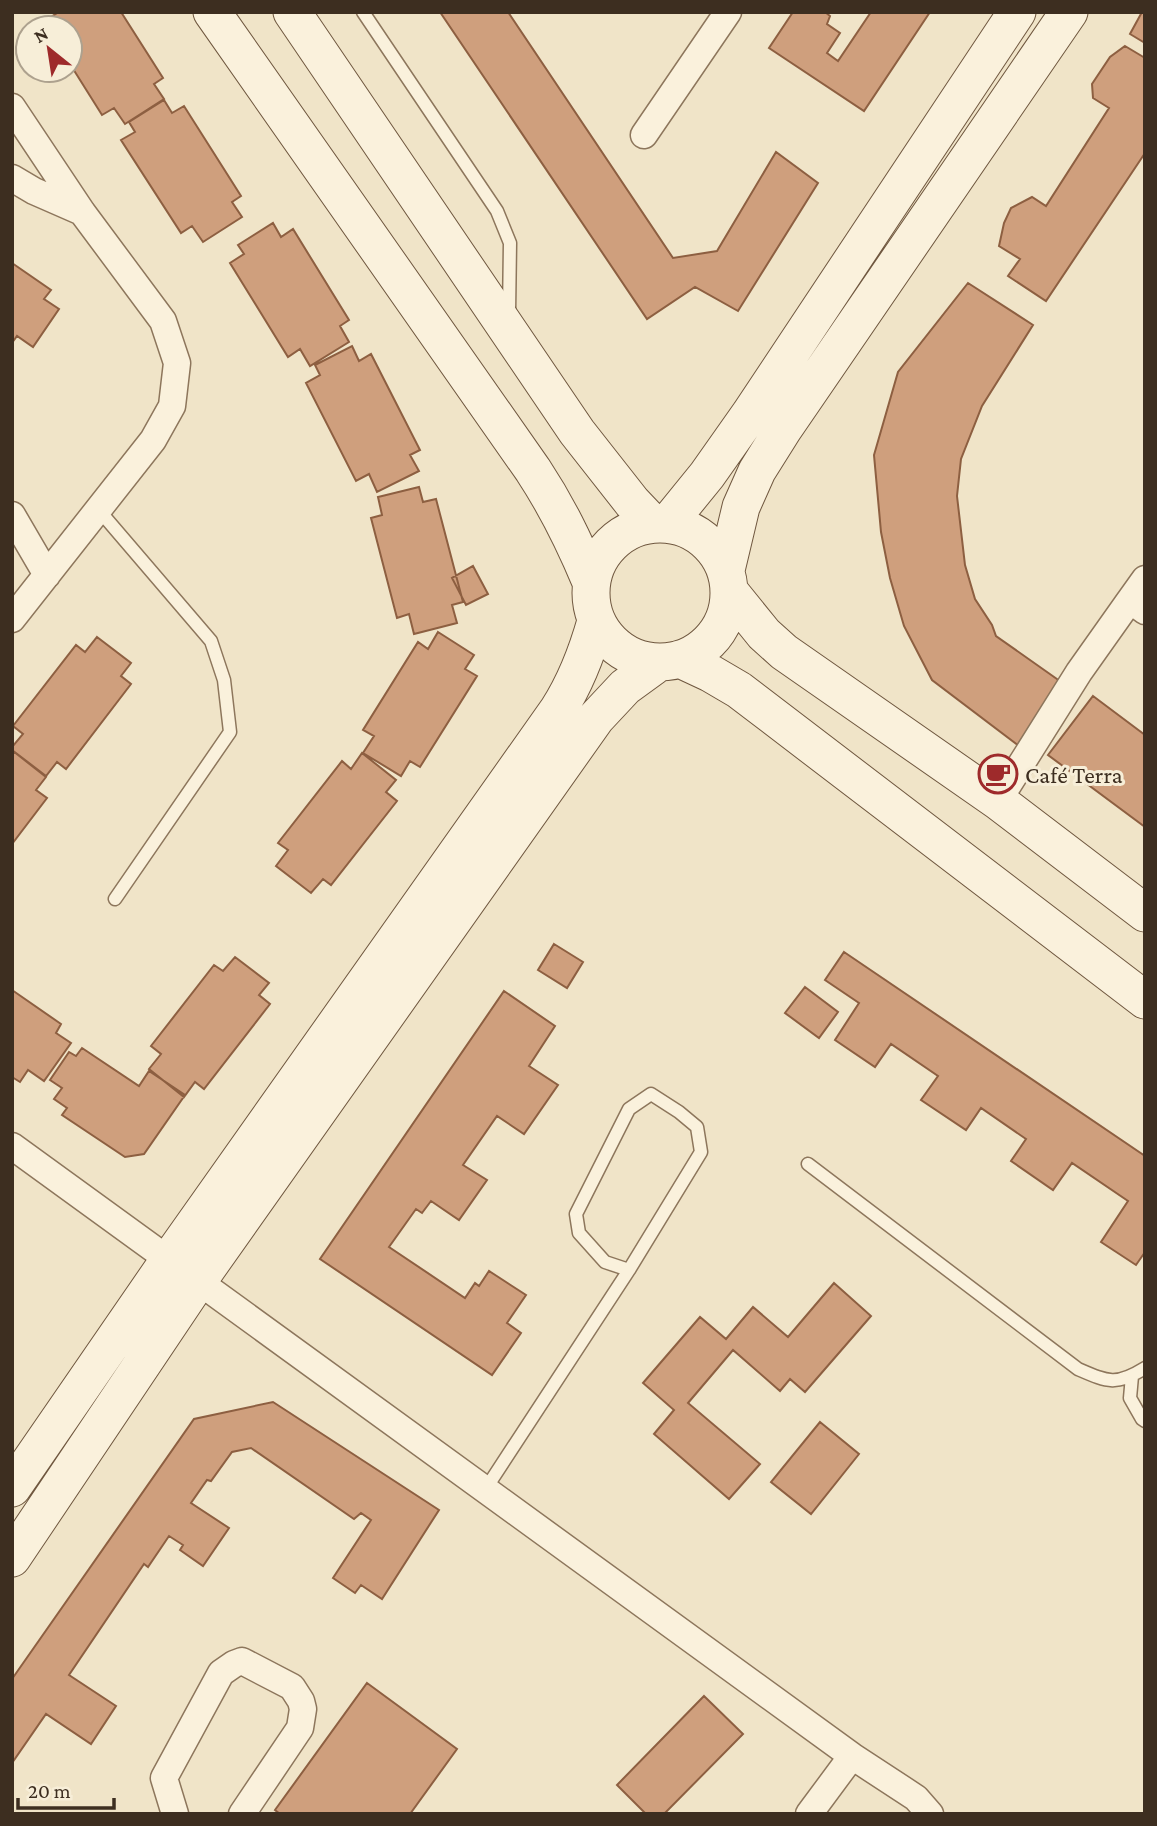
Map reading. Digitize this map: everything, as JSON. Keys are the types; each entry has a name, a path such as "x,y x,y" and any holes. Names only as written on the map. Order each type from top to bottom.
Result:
{"main road":[{"path":"212,12 533,470 569,531 591,582"},
{"path":"292,12 577,432 632,502 660,523 693,531 713,547 728,581 764,634 784,652 998,801 1145,913"},
{"path":"1017,12 707,475 660,523 630,529 611,542 598,561 591,582 591,602 596,621 606,638 621,651 639,660 669,661 710,673 739,691 1145,1000"},
{"path":"12,1558 198,1281 596,718 625,687 669,661 700,649 716,634 726,614 728,581 741,507 757,471 1069,12"},
{"path":"12,1488 169,1260 558,710 581,668 596,621"}],"street":[{"path":"644,135 728,12"},
{"path":"12,107 82,212 163,321 177,363 172,406 153,440 12,619"},
{"path":"12,178 82,212"},
{"path":"12,516 47,575"},
{"path":"998,801 1079,672 1140,597"},
{"path":"12,1146 852,1756 916,1798 930,1814"},
{"path":"175,1814 164,1779 221,1673 242,1661 292,1688 303,1709 300,1728 242,1814"},
{"path":"809,1814 852,1756"}],"lane":[{"path":"363,12 497,211 510,243 509,331"},
{"path":"98,509 211,640 224,680 230,732 116,899"},
{"path":"485,1490 629,1270 701,1152 697,1127 651,1094 629,1109 576,1214 579,1233 605,1262 629,1270"},
{"path":"808,1164 1078,1369 1098,1378 1116,1381 1145,1368"},
{"path":"1132,1376 1130,1398 1145,1421"}],"building":[{"path":"121,12 163,78 154,84 164,99 125,124 114,108 102,115 83,84 84,14 57,13"},
{"path":"440,12 508,12 673,258 717,251 776,152 818,183 738,311 695,287 647,319"},
{"path":"793,12 825,12 830,16 827,24 840,33 827,53 838,61 871,12 930,12 864,111 769,48"},
{"path":"1142,12 1145,12 1145,43 1130,34"},
{"path":"1125,46 1145,58 1145,153 1046,301 1008,276 1020,259 999,246 1004,223 1011,208 1032,197 1046,206 1109,108 1093,98 1092,84 1110,57"},
{"path":"164,100 172,113 184,106 241,196 232,202 242,217 203,242 192,226 181,233 121,140 135,132 129,122"},
{"path":"273,223 281,237 293,229 349,320 340,326 349,342 310,366 300,349 288,357 230,263 244,254 238,245"},
{"path":"12,263 51,290 44,299 59,309 33,347 17,336 12,343"},
{"path":"968,283 1033,325 982,406 961,459 957,496 965,565 975,599 996,636 1064,684 1023,749 932,680 904,626 890,578 881,532 874,455 898,372"},
{"path":"352,346 359,361 371,354 420,450 410,455 419,471 377,492 369,474 356,481 306,383 320,375 315,365"},
{"path":"419,487 423,502 436,499 463,602 452,605 457,623 414,634 409,614 397,618 371,518 382,515 378,497"},
{"path":"473,566 488,594 466,605 452,578"},
{"path":"438,632 474,655 465,669 477,676 420,767 410,761 401,776 363,753 374,736 363,730 418,642 428,649"},
{"path":"97,637 131,663 121,676 131,684 66,769 57,762 46,776 12,750 23,734 13,726 76,645 85,652"},
{"path":"1093,696 1145,735 1145,827 1048,755"},
{"path":"13,751 46,777 36,790 47,798 12,844"},
{"path":"362,753 396,780 386,792 397,801 331,885 323,879 311,893 276,866 288,850 278,843 342,761 351,769"},
{"path":"554,944 583,962 567,988 538,970"},
{"path":"844,952 1145,1156 1145,1252 1136,1265 1101,1242 1128,1201 1072,1163 1053,1190 1011,1161 1026,1139 981,1108 966,1130 921,1100 938,1076 891,1044 875,1067 835,1040 859,1003 825,980"},
{"path":"235,957 269,983 259,995 270,1004 204,1089 195,1082 184,1097 149,1069 161,1054 151,1046 214,965 223,971"},
{"path":"805,987 838,1012 819,1038 785,1013"},
{"path":"12,990 61,1024 56,1033 71,1043 44,1081 28,1070 20,1082 12,1077"},
{"path":"504,991 555,1026 529,1066 558,1085 524,1134 497,1116 463,1165 487,1180 459,1220 431,1201 422,1213 416,1209 389,1247 465,1298 475,1283 479,1286 489,1271 526,1295 507,1323 521,1333 492,1375 320,1259"},
{"path":"82,1048 139,1086 149,1071 185,1095 144,1154 125,1157 62,1115 67,1108 54,1099 62,1088 50,1080 69,1052 76,1056"},
{"path":"834,1283 871,1316 805,1392 790,1379 780,1391 733,1350 688,1403 760,1464 729,1499 654,1434 674,1410 643,1383 700,1317 726,1339 753,1307 788,1337"},
{"path":"273,1402 439,1510 382,1599 361,1585 355,1593 333,1578 371,1520 361,1513 354,1519 251,1448 232,1452 191,1503 229,1528 203,1566 180,1550 183,1545 169,1536 148,1567 144,1564 69,1675 116,1706 91,1744 46,1714 12,1763 12,1679 194,1419"},
{"path":"820,1422 859,1454 811,1514 771,1482"},
{"path":"367,1683 457,1749 410,1814 280,1814 275,1810"},
{"path":"704,1696 743,1734 664,1814 646,1814 617,1785"}],"place":[{"name":"Café Terra","path":"998,774"}]}
